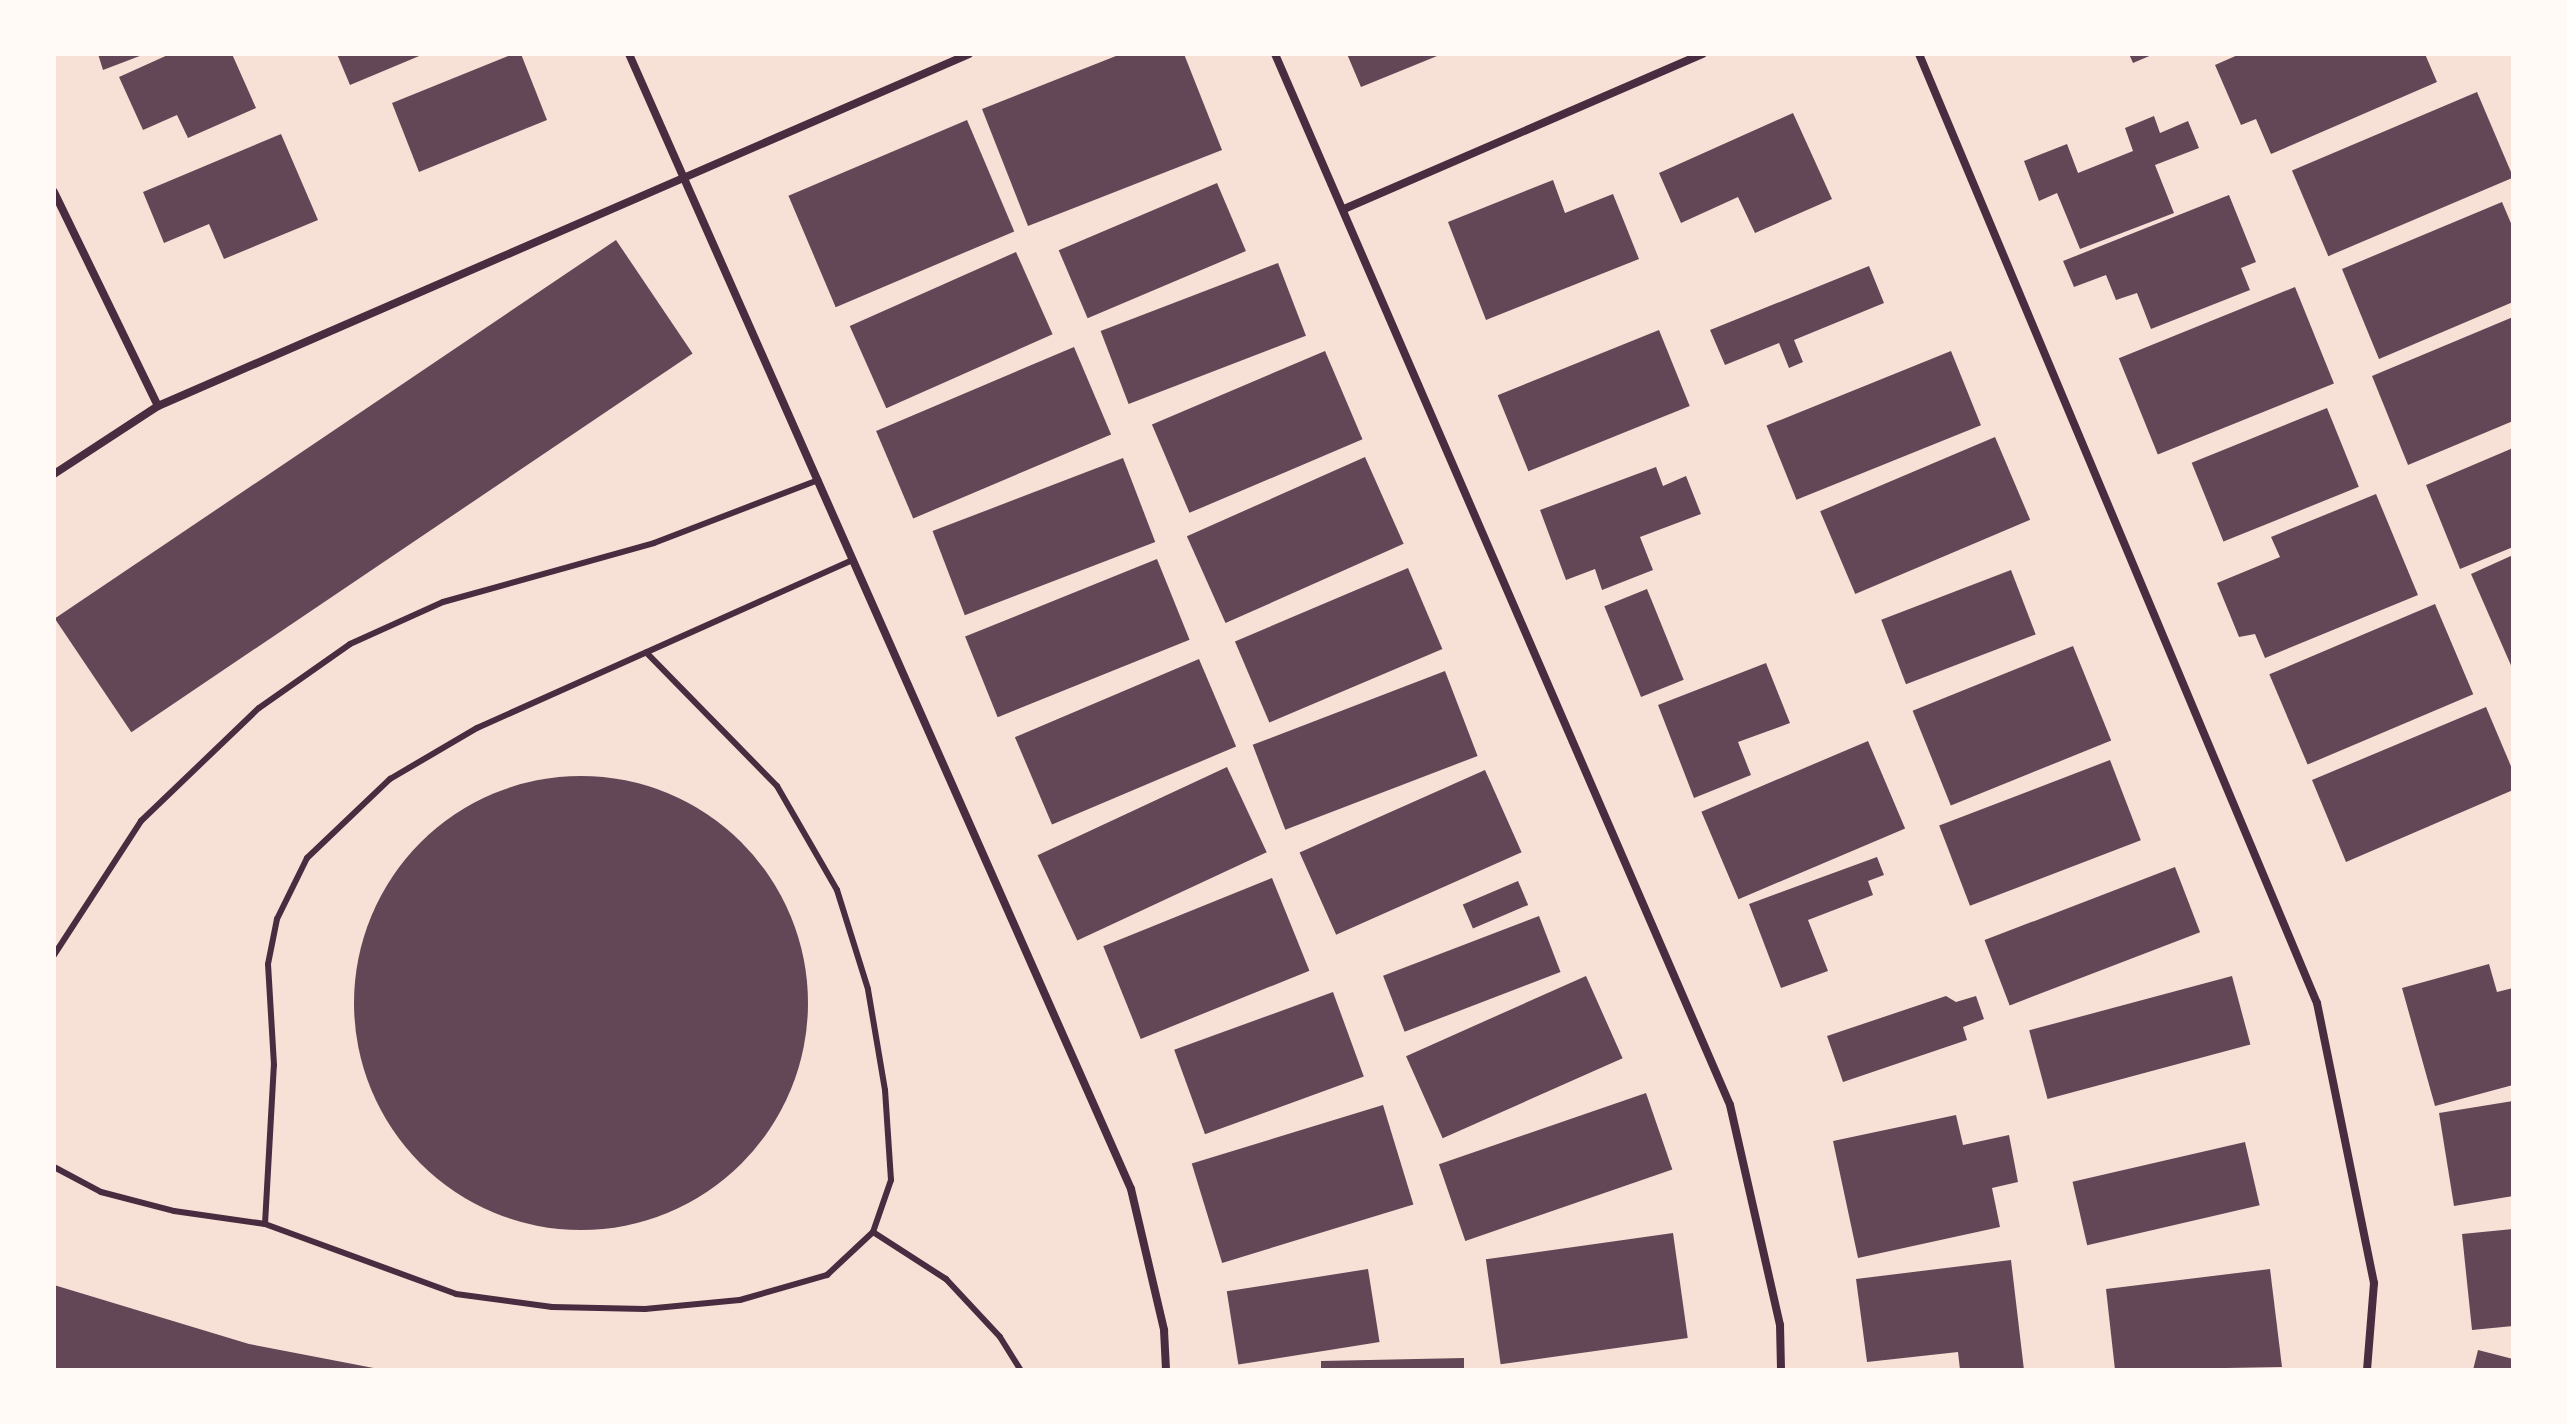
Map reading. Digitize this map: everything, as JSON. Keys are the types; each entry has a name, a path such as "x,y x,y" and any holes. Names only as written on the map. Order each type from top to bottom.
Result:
{"street":[{"path":"629,54 1131,1189 1164,1330 1166,1370"},
{"path":"54,474 158,406 969,54"},
{"path":"1275,54 1730,1105 1780,1325 1781,1370"},
{"path":"1344,209 1703,54"},
{"path":"1919,54 2317,1003 2374,1283 2367,1370"},
{"path":"54,192 158,406"}],"lane":[{"path":"54,955 141,821 259,708 350,644 443,602 654,543 818,480"},
{"path":"265,1224 274,1065 268,964 277,919 307,858 390,779 477,728 853,560"},
{"path":"54,1167 101,1192 174,1211 265,1224 456,1294 552,1307 645,1309 740,1300 827,1275 873,1232 891,1180 885,1090 868,989 837,890 777,786 646,652"},
{"path":"873,1232 946,1279 1000,1337 1021,1370"}],"building":[{"path":"98,54 145,54 103,70"},
{"path":"170,54 232,54 256,108 188,138 177,115 143,130 119,77"},
{"path":"337,54 424,54 350,85"},
{"path":"513,54 521,54 547,120 419,172 392,103"},
{"path":"1121,54 1184,54 1222,150 1028,226 982,109"},
{"path":"1347,54 1442,54 1361,87"},
{"path":"2129,54 2154,54 2133,63"},
{"path":"2240,54 2425,54 2437,82 2271,154 2256,119 2241,125 2215,65"},
{"path":"2477,92 2513,178 2328,256 2292,171"},
{"path":"1793,113 1832,199 1755,233 1738,197 1681,223 1659,173"},
{"path":"2154,116 2160,133 2188,121 2199,148 2155,165 2174,213 2080,249 2057,193 2039,201 2024,161 2067,144 2078,173 2133,151 2125,128"},
{"path":"967,120 1014,231 836,307 788,196"},
{"path":"281,134 318,220 224,259 209,224 164,243 143,192"},
{"path":"1553,180 1565,213 1613,194 1639,259 1486,320 1448,222"},
{"path":"1217,183 1246,251 1088,318 1059,250"},
{"path":"2229,195 2256,262 2241,268 2250,290 2151,329 2137,293 2116,300 2106,275 2074,287 2063,261"},
{"path":"2502,202 2513,228 2513,302 2379,359 2342,269"},
{"path":"616,240 693,354 131,732 55,619"},
{"path":"1016,252 1053,334 886,408 850,326"},
{"path":"1278,263 1306,336 1129,404 1101,331"},
{"path":"1869,266 1884,303 1794,340 1803,362 1789,368 1779,343 1725,365 1710,330"},
{"path":"2295,287 2334,383 2158,455 2119,358"},
{"path":"2513,317 2513,421 2408,465 2372,376"},
{"path":"1659,330 1690,406 1528,471 1498,395"},
{"path":"1074,347 1111,434 913,518 876,431"},
{"path":"1325,351 1363,439 1189,513 1152,424"},
{"path":"1951,351 1981,425 1796,500 1766,426"},
{"path":"2327,408 2359,487 2223,542 2192,463"},
{"path":"1995,437 2030,520 1855,594 1820,511"},
{"path":"2513,448 2513,547 2460,569 2426,485"},
{"path":"1365,457 1404,544 1225,623 1187,536"},
{"path":"1123,458 1155,542 965,615 933,531"},
{"path":"1656,467 1663,486 1686,476 1701,514 1640,537 1653,570 1602,590 1595,569 1566,580 1540,510"},
{"path":"2376,494 2418,595 2265,658 2255,634 2239,637 2217,583 2280,557 2271,537"},
{"path":"2513,555 2513,670 2471,574"},
{"path":"1157,559 1190,640 998,717 965,637"},
{"path":"1408,568 1442,649 1269,722 1235,641"},
{"path":"2011,570 2036,634 1906,684 1881,620"},
{"path":"1647,589 1684,680 1641,697 1604,606"},
{"path":"2435,604 2473,694 2308,765 2269,674"},
{"path":"2073,646 2111,741 1951,805 1913,711"},
{"path":"1199,659 1236,746 1052,825 1015,737"},
{"path":"1766,663 1790,723 1738,742 1751,775 1694,798 1658,705"},
{"path":"1445,671 1478,756 1285,830 1253,745"},
{"path":"2486,707 2513,771 2513,790 2346,862 2312,780"},
{"path":"1868,741 1905,828 1739,899 1701,812"},
{"path":"2110,760 2141,840 1970,906 1939,826"},
{"path":"1227,767 1267,852 1077,941 1038,855"},
{"path":"1485,770 1522,852 1336,935 1300,853"},
{"path":"581,776 625,780 668,793 707,814 742,842 770,877 791,916 804,959 808,1003 804,1047 791,1090 770,1129 742,1164 707,1192 668,1213 625,1226 581,1230 537,1226 494,1213 455,1192 420,1164 392,1129 371,1090 358,1047 354,1003 358,959 371,916 392,877 420,842 455,814 494,793 537,780"},
{"path":"1877,857 1884,875 1868,881 1873,895 1808,920 1828,971 1781,988 1749,904"},
{"path":"2175,867 2200,932 2010,1005 1985,940"},
{"path":"1272,878 1309,971 1141,1039 1103,946"},
{"path":"1518,881 1528,905 1473,928 1463,904"},
{"path":"1539,916 1561,972 1405,1032 1383,976"},
{"path":"2489,964 2497,992 2513,988 2513,1085 2435,1106 2402,988"},
{"path":"1586,976 1623,1058 1443,1138 1406,1056"},
{"path":"2232,976 2250,1045 2048,1099 2029,1030"},
{"path":"1333,992 1364,1077 1205,1134 1174,1050"},
{"path":"1946,996 1956,1002 1976,996 1984,1019 1963,1027 1967,1040 1843,1082 1827,1036"},
{"path":"1646,1093 1672,1170 1465,1241 1439,1164"},
{"path":"2513,1101 2513,1196 2454,1206 2439,1113"},
{"path":"1383,1105 1413,1204 1222,1263 1192,1163"},
{"path":"1956,1115 1963,1145 2009,1135 2018,1182 1992,1188 2000,1227 1858,1258 1833,1141"},
{"path":"2245,1142 2260,1205 2087,1245 2073,1182"},
{"path":"2513,1229 2513,1326 2472,1330 2462,1234"},
{"path":"1673,1233 1688,1338 1501,1364 1486,1259"},
{"path":"2011,1260 2024,1370 1960,1370 1958,1352 1867,1362 1856,1279"},
{"path":"1368,1269 1380,1342 1238,1364 1227,1291"},
{"path":"2270,1269 2282,1367 2115,1370 2106,1289"},
{"path":"54,1285 249,1344 384,1370 54,1370"},
{"path":"2478,1350 2513,1359 2513,1370 2473,1370"},
{"path":"1464,1358 1464,1370 1321,1370 1321,1361"}]}
